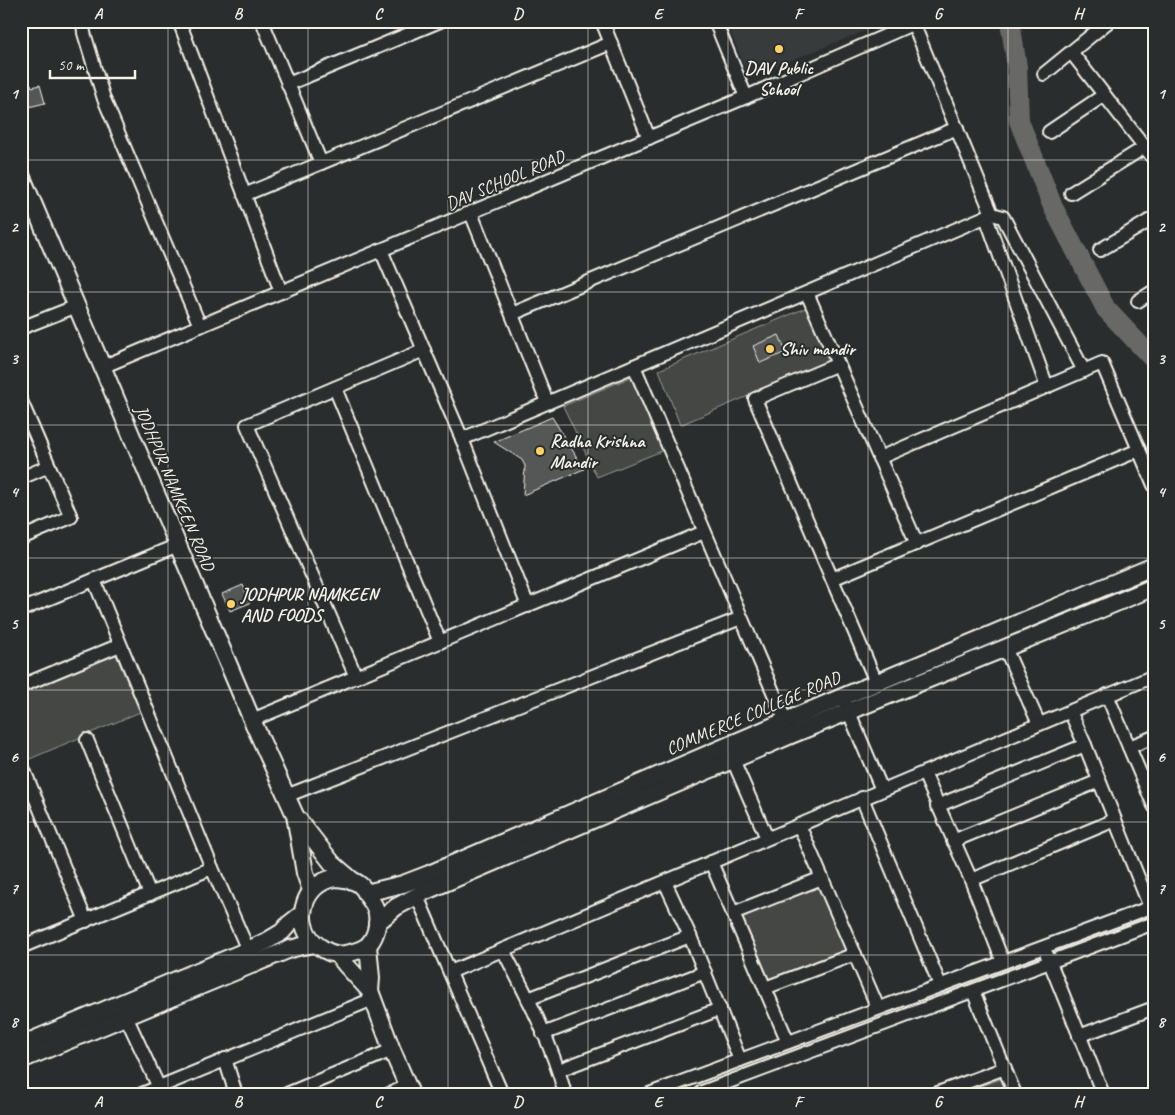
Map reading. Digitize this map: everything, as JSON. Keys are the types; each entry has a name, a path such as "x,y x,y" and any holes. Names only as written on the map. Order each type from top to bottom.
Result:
{"street":[{"path":"83,21 84,33 104,98 200,326"},
{"path":"179,21 281,292"},
{"path":"262,21 320,163"},
{"path":"288,84 440,21"},
{"path":"602,21 649,138"},
{"path":"715,21 746,97"},
{"path":"1044,74 1109,21"},
{"path":"916,22 989,215 1047,387"},
{"name":"DAV SCHOOL ROAD","path":"102,367 746,97 916,22"},
{"path":"244,195 610,43"},
{"path":"1071,52 1154,159"},
{"path":"1049,132 1104,95"},
{"path":"512,314 957,128"},
{"path":"1071,193 1145,148"},
{"name":"JODHPUR NAMKEEN ROAD","path":"21,175 252,720 295,815"},
{"path":"471,213 547,402"},
{"path":"462,438 989,215 1003,217 1084,371"},
{"path":"1100,250 1154,218"},
{"path":"382,250 462,438 528,606"},
{"path":"1138,301 1154,291"},
{"path":"807,293 917,544"},
{"path":"21,328 77,306"},
{"path":"356,677 247,425 424,350"},
{"path":"879,458 1102,363 1154,485"},
{"path":"838,364 755,399 876,682"},
{"path":"634,366 788,728"},
{"path":"335,388 440,642"},
{"path":"21,401 71,517 21,538"},
{"path":"832,579 1139,450"},
{"path":"21,478 49,466"},
{"path":"252,720 704,532"},
{"path":"21,610 178,545"},
{"name":"COMMERCE COLLEGE ROAD","path":"846,704 876,682 1154,566"},
{"path":"94,580 212,868 248,950"},
{"path":"377,922 396,907 417,896 733,760 788,728 846,704 1005,648 1154,587"},
{"path":"286,796 741,618"},
{"path":"21,686 120,644"},
{"path":"1005,648 1039,724"},
{"path":"450,972 1154,676"},
{"path":"1107,695 1154,806"},
{"path":"846,704 882,790"},
{"path":"649,1094 1152,907 1070,711"},
{"name":"COMMERCE COLLEGE ROAD","path":"366,893 403,884 429,874 788,728"},
{"path":"1129,747 1154,737"},
{"path":"87,740 150,894"},
{"path":"937,806 1085,745"},
{"path":"733,760 768,838"},
{"path":"21,763 86,921"},
{"path":"924,773 971,880 1003,962"},
{"path":"953,842 1099,781"},
{"path":"862,798 940,986"},
{"path":"295,815 332,863 361,886 376,908 377,922 374,936 368,946 354,952 338,955 326,951 315,944 308,936 304,926 303,913 311,890 319,884 327,879 335,878 352,880"},
{"path":"295,815 311,890"},
{"path":"971,880 1115,820"},
{"path":"798,825 878,1008"},
{"path":"710,862 788,1042"},
{"path":"22,944 86,921 212,868"},
{"path":"733,913 822,878"},
{"path":"665,882 690,936 740,1060"},
{"path":"417,896 502,1094"},
{"path":"21,1060 267,941 282,932 303,913"},
{"path":"697,1076 703,1093 1154,924"},
{"path":"528,999 690,936"},
{"path":"21,1045 123,1010 290,948 315,944"},
{"path":"368,946 372,995 409,1090 389,1094"},
{"path":"1044,947 1103,1094"},
{"path":"503,950 544,1034 559,1070 566,1094"},
{"path":"765,988 854,954"},
{"path":"338,955 372,995"},
{"path":"544,1034 705,972"},
{"path":"973,991 1015,1094"},
{"path":"142,1094 160,1090 225,1059 372,995"},
{"path":"559,1070 720,1008"},
{"path":"1079,1036 1154,1008"},
{"path":"123,1010 160,1090"},
{"path":"287,1094 392,1050"},
{"path":"225,1059 236,1094"},
{"path":"935,1094 1005,1068"}],"shaded area":[{"name":"DAV Public School","path":"726,21 890,21 749,77"},
{"path":"808,307 831,361 680,425 659,370"},
{"path":"631,377 664,450 597,477 563,406"},
{"path":"114,650 140,712 25,761 21,751 21,690"},
{"path":"819,884 847,950 769,983 742,917"},
{"path":"1001,1079 1007,1094 959,1094"}],"building":[{"path":"31,84 32,87 40,85 45,103 29,107 27,101 24,101 22,87"},
{"name":"Shiv mandir","path":"779,335 786,352 760,363 753,346"},
{"name":"Radha Krishna Mandir","path":"552,417 584,469 523,495 525,466 522,460 494,442"},
{"path":"243,585 250,603 230,611 222,594"}],"waterway":[{"path":"1010,21 1017,67 1019,121 1053,207 1106,309 1154,360"}],"place":[{"name":"DAV Public School","path":"779,49"},
{"name":"Shiv mandir","path":"770,349"},
{"name":"Radha Krishna Mandir","path":"540,451"},
{"name":"JODHPUR NAMKEEN AND FOODS","path":"231,604"}]}
